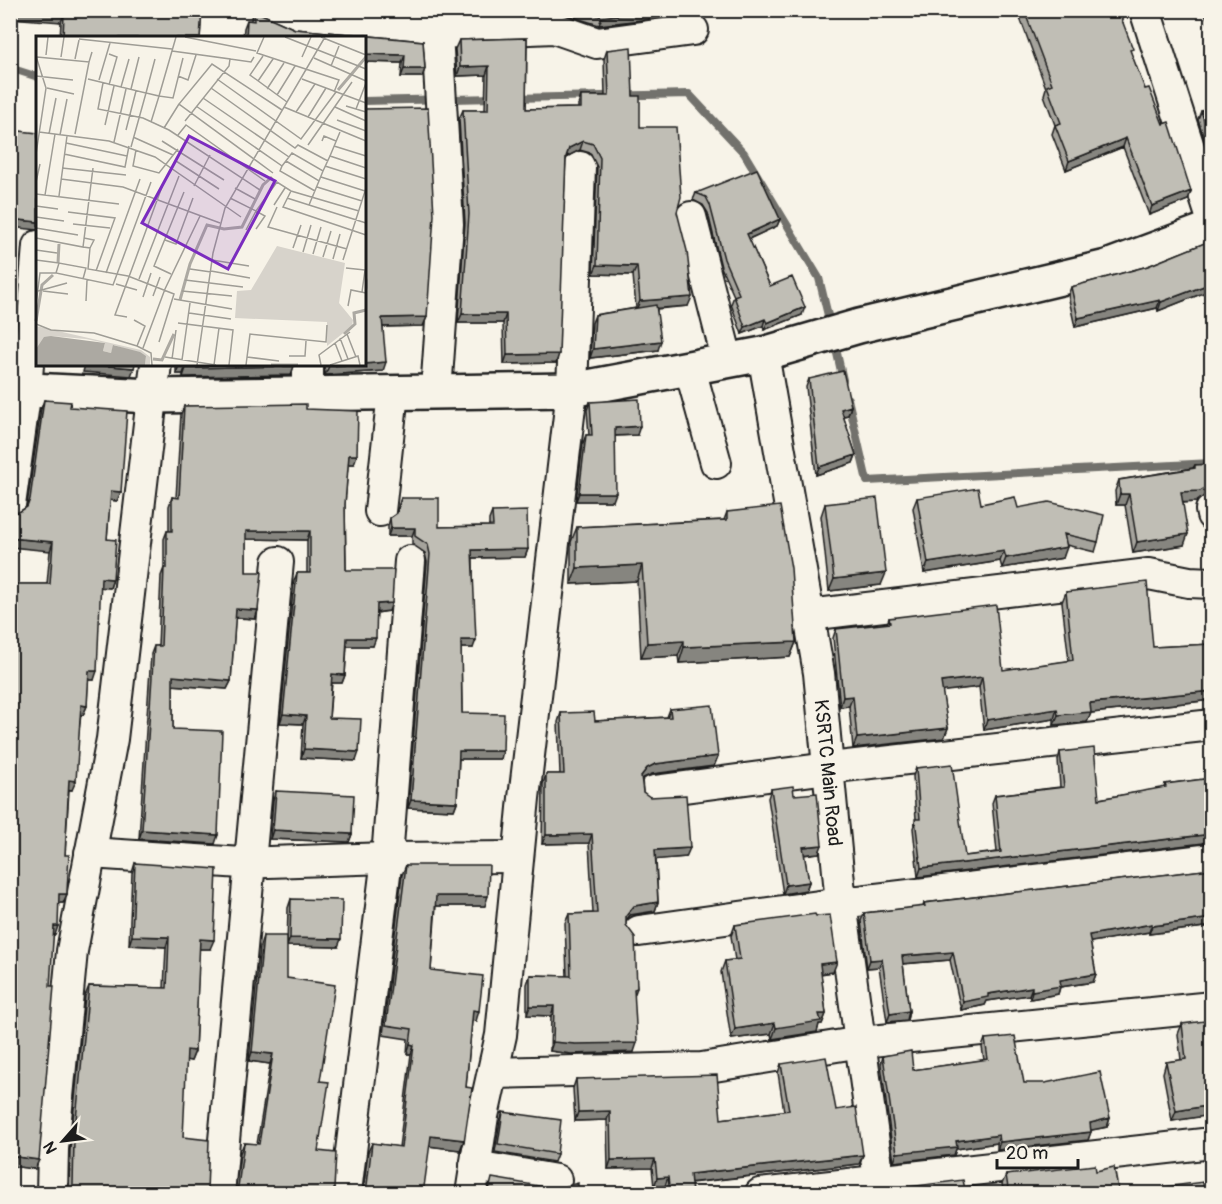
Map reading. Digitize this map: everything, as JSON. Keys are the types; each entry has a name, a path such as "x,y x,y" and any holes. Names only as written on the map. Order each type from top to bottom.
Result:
{"street":[{"path":"269,10 298,21 437,22 554,28 597,43 693,30"},
{"path":"1145,10 1212,219"},
{"path":"436,392 448,224 437,22"},
{"path":"556,1180 473,1180 483,1116 495,1073 501,1035 518,857 572,390 580,167"},
{"path":"691,217 727,359"},
{"path":"18,389 152,396 308,380 393,393 572,390 763,354 859,326 1107,267 1212,228"},
{"path":"10,505 18,389 36,260"},
{"name":"KSRTC Main Road","path":"763,354 819,673 841,903 880,1188"},
{"path":"52,1194 53,1149 72,951 112,739 156,366"},
{"path":"690,369 716,463"},
{"path":"380,511 393,393"},
{"path":"1211,510 1212,515"},
{"path":"346,1192 387,858 410,561"},
{"path":"219,1194 252,862 278,562"},
{"path":"809,615 1149,574 1189,582 1212,583"},
{"path":"654,791 828,768 1212,724"},
{"path":"90,853 252,862 518,857"},
{"path":"639,931 841,903 1212,859"},
{"path":"495,1073 702,1068 861,1042 1212,1007"},
{"path":"760,1194 880,1188 1212,1143"}],"building":[{"path":"20,10 202,10 200,36 63,36 64,14"},
{"path":"254,10 258,10 259,13 295,29 423,41 425,69 404,69 405,55 366,54 366,36 246,36 247,20 254,21"},
{"path":"581,10 651,10 602,17"},
{"path":"1024,10 1122,10 1123,14 1120,15 1133,49 1130,50 1145,89 1149,88 1163,124 1169,122 1191,191 1152,206 1126,138 1069,161 1055,125 1061,123 1047,86 1052,84"},
{"path":"527,38 526,109 581,108 581,96 609,96 607,50 631,47 633,96 640,96 640,127 676,127 681,197 677,212 687,251 692,297 640,301 637,266 597,265 600,158 593,144 583,141 569,148 566,157 559,354 507,355 506,314 462,314 469,214 463,110 488,110 489,66 460,67 459,40"},
{"path":"1212,107 1212,143 1201,111"},
{"path":"428,108 434,215 427,317 382,318 386,362 366,364 366,109"},
{"path":"10,130 36,133 36,222 10,219"},
{"path":"757,169 780,219 747,234 770,286 792,277 805,307 767,323 765,319 745,327 734,296 739,294 724,259 710,205 706,197 696,193"},
{"path":"1212,240 1212,283 1161,302 1160,300 1078,318 1071,287 1148,266"},
{"path":"10,283 20,285 16,335 10,335"},
{"path":"656,305 661,341 593,349 595,315"},
{"path":"186,366 294,366 186,368"},
{"path":"843,371 851,406 841,409 856,455 819,467 809,379"},
{"path":"639,399 640,426 615,428 616,493 579,493 586,435 592,435 590,402"},
{"path":"44,400 71,402 70,407 127,411 121,492 111,491 107,539 116,540 113,579 101,578 97,671 89,671 87,706 81,705 76,781 69,780 65,855 69,855 67,894 59,894 58,926 54,926 50,986 54,986 39,1160 10,1156 10,737 13,584 50,584 53,542 10,538 10,513 19,512 27,507 30,499"},
{"path":"306,404 306,409 358,411 357,455 349,455 345,504 346,570 394,570 392,603 377,604 376,638 347,638 345,675 332,674 329,718 361,719 359,752 304,749 306,716 283,714 297,573 310,573 310,531 246,531 246,572 262,572 258,610 236,609 231,681 173,676 173,729 222,731 218,835 142,830 154,646 161,646 164,568 167,568 167,531 172,531 172,497 179,498 184,406"},
{"path":"1212,464 1212,483 1200,491 1181,492 1188,534 1137,542 1129,494 1120,494 1119,480 1195,468 1195,465"},
{"path":"978,488 981,504 1015,497 1018,508 1049,502 1104,515 1098,542 1064,534 1067,547 1006,558 1004,551 928,563 917,498"},
{"path":"401,498 439,498 439,527 493,526 492,512 527,511 528,549 472,550 476,640 461,640 462,713 504,714 503,751 459,751 457,802 411,800 430,554 428,545 415,536 415,528 391,528 390,518 397,513"},
{"path":"877,498 886,573 834,579 825,504"},
{"path":"780,506 791,568 796,642 684,647 684,641 647,643 642,565 577,568 577,527 727,520 727,512"},
{"path":"1147,582 1153,647 1212,644 1212,691 1090,703 1091,712 1058,715 1057,709 987,720 982,677 941,682 948,728 857,738 853,696 843,697 836,629 890,623 889,618 996,605 1003,670 1073,660 1066,592"},
{"path":"712,705 718,756 655,764 647,768 641,776 643,792 650,797 686,795 690,848 655,850 658,902 634,906 626,916 626,925 635,937 637,988 634,989 637,1043 553,1042 554,1006 530,1006 530,975 571,976 569,914 597,913 592,834 546,835 546,774 564,774 561,713 594,712 595,721 671,717 670,709"},
{"path":"1094,748 1099,799 1166,787 1165,784 1212,778 1212,834 921,868 915,819 920,819 916,768 952,764 965,856 1001,852 995,795 1064,787 1060,752"},
{"path":"793,786 794,795 817,793 822,845 803,847 809,882 786,885 771,789"},
{"path":"276,791 354,795 352,834 273,830"},
{"path":"135,863 217,869 214,940 200,939 195,1051 187,1050 183,1137 209,1140 207,1191 209,1194 69,1194 73,1185 74,1140 89,986 167,988 169,937 132,936"},
{"path":"406,865 489,865 488,896 436,896 431,970 483,976 479,1011 473,1010 466,1087 472,1088 464,1142 464,1140 431,1136 423,1194 362,1194 367,1185 372,1143 401,1147 414,1045 410,1044 412,1029 386,1025"},
{"path":"1212,869 1212,918 1152,926 1152,924 1089,935 1096,974 1060,980 1061,986 1032,991 1032,987 988,994 988,997 963,1002 953,952 902,956 909,1011 890,1014 882,959 870,960 864,913 925,906 924,903"},
{"path":"291,899 342,900 341,939 290,938"},
{"path":"815,914 816,916 830,915 837,962 820,964 826,1014 819,1014 821,1021 776,1028 775,1023 735,1029 725,961 740,959 735,925"},
{"path":"263,936 287,936 287,978 335,985 320,1081 329,1082 318,1151 336,1153 334,1189 339,1194 237,1194 244,1143 259,1144 273,1054 252,1052"},
{"path":"1212,1020 1212,1105 1176,1111 1166,1062 1186,1059 1182,1024"},
{"path":"1015,1036 1024,1083 1045,1083 1100,1072 1110,1118 1090,1123 1091,1132 1000,1142 999,1135 956,1141 957,1147 897,1153 883,1056 911,1051 913,1070 988,1059 985,1039"},
{"path":"826,1057 836,1110 856,1107 863,1155 690,1174 692,1194 670,1194 668,1177 657,1178 655,1159 611,1160 610,1111 578,1112 576,1079 717,1075 721,1119 789,1110 781,1064"},
{"path":"503,1112 561,1120 557,1154 498,1144"},
{"path":"1095,1165 1096,1171 1114,1167 1119,1194 1009,1194 1006,1175"},
{"path":"492,1178 556,1189 578,1183 578,1194 488,1194"},
{"path":"963,1180 966,1194 899,1194 901,1188"},
{"path":"1203,1182 1205,1194 1166,1194 1165,1187"}],"waterway":[{"path":"10,68 36,76"},
{"path":"515,98 689,94 744,153 819,278 831,328"},
{"path":"366,101 496,98"},
{"path":"834,340 843,380"},
{"path":"848,399 867,481 1212,463"}]}
